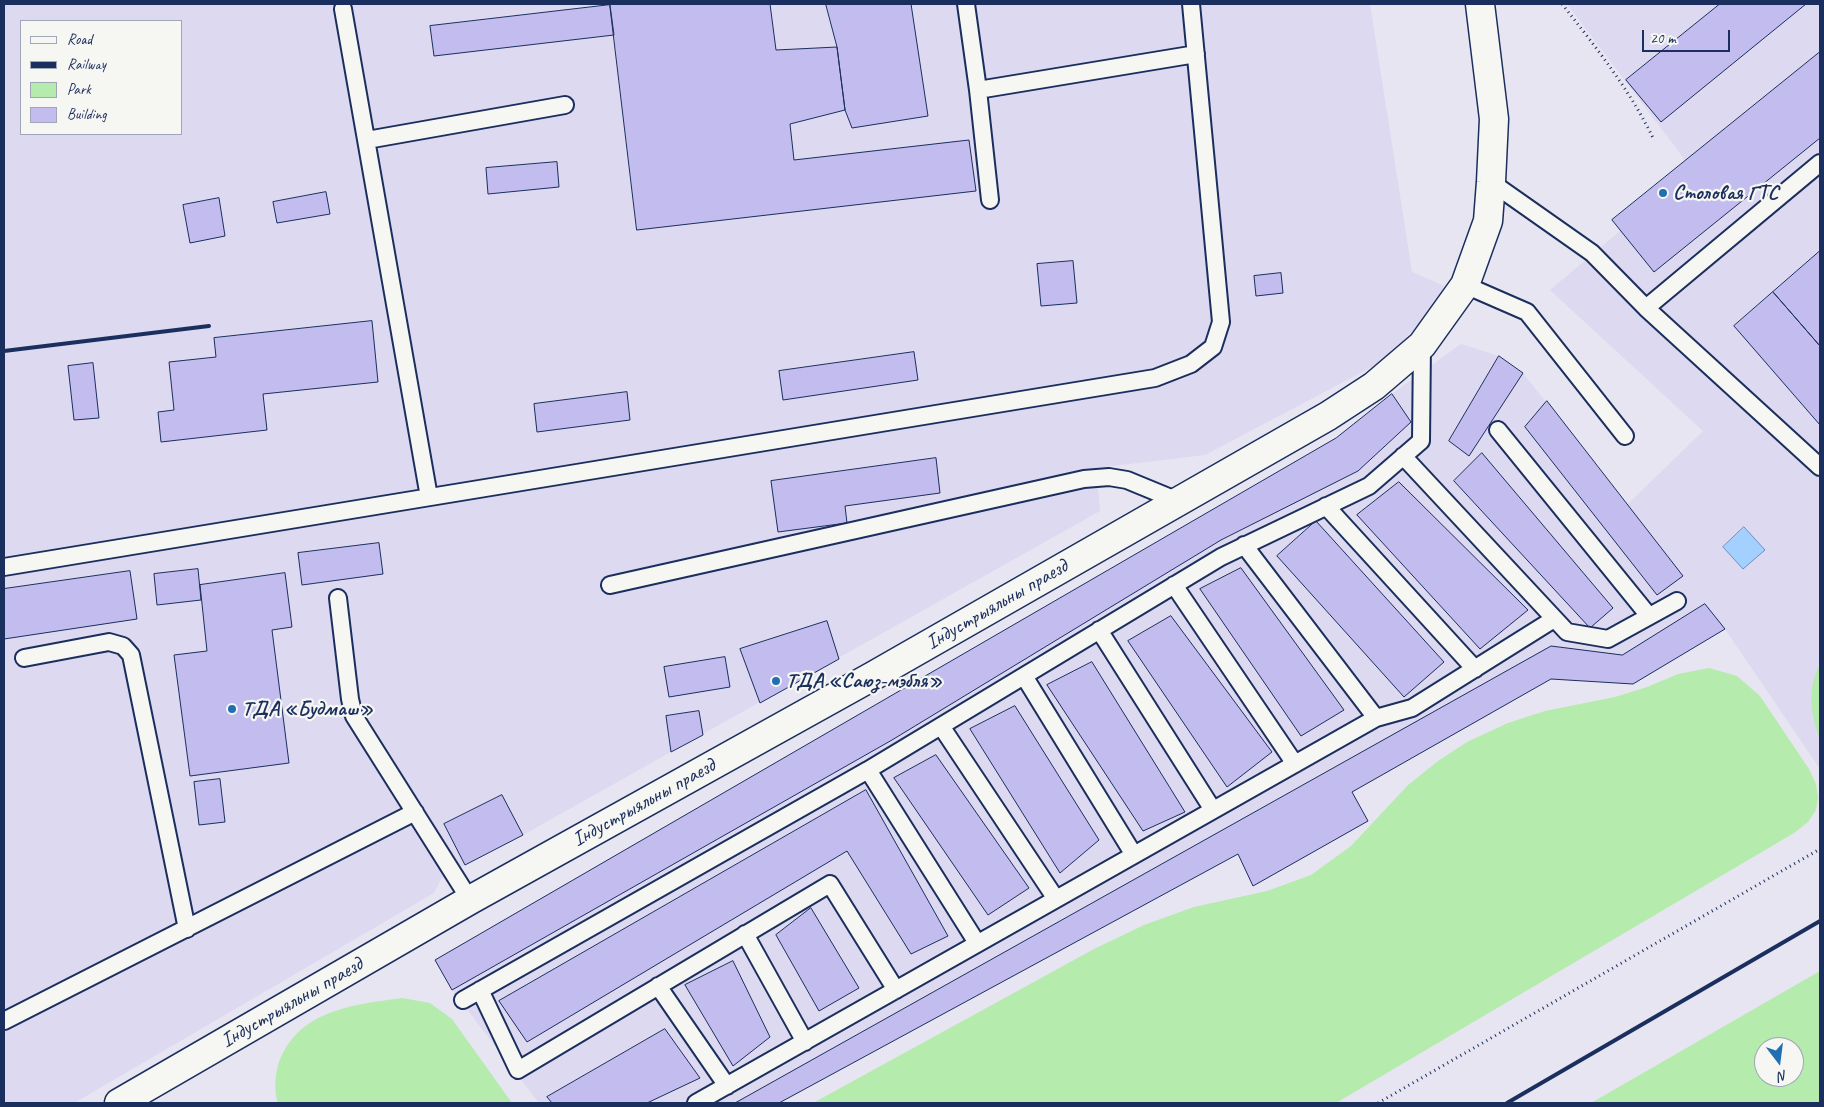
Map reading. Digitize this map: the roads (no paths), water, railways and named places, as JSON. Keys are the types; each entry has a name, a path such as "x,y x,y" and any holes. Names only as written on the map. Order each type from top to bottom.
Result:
{"street":[{"name":"Індустрыяльны праезд","path":"119,1103 470,900 881,671 1328,416 1374,386 1422,345 1464,286 1488,221 1494,119 1480,4"}],"lane":[{"path":"966,4 990,200"},
{"path":"4,567 1155,378 1191,364 1213,347 1221,322 1191,4"},
{"path":"343,8 429,497"},
{"path":"978,90 1196,54"},
{"path":"367,140 565,105"},
{"path":"1646,308 1820,163"},
{"path":"1491,182 1592,253 1646,308 1820,467"},
{"path":"1464,286 1527,312 1624,436"},
{"path":"463,1000 868,770 1221,557 1369,486 1421,441 1422,345"},
{"path":"1498,430 1649,616"},
{"path":"1403,456 1567,632 1608,639 1677,601"},
{"path":"610,585 1084,480 1109,477 1127,480 1178,501"},
{"path":"1326,506 1474,669"},
{"path":"1244,546 1376,718"},
{"path":"1174,585 1296,764"},
{"path":"338,598 350,699 354,716 470,900"},
{"path":"696,1103 1376,718 1412,708 1554,619"},
{"path":"1099,630 1213,810"},
{"path":"24,658 110,642 123,646 131,655 186,929"},
{"path":"1024,676 1134,855"},
{"path":"941,726 1056,899"},
{"path":"868,770 977,944"},
{"path":"4,1021 415,812"},
{"path":"480,990 518,1070 830,884 896,990"},
{"path":"745,934 805,1042"},
{"path":"658,986 727,1086"}],"water":[{"path":"1744,527 1765,550 1743,569 1723,547"}],"railway":[{"path":"4,351 209,326"},
{"path":"1507,1103 1820,921"}],"place":[{"name":"Столовая ГТС","path":"1663,193"},
{"name":"ТДА «Саюз-мэбля»","path":"776,681"},
{"name":"ТДА «Будмаш»","path":"232,709"}]}
